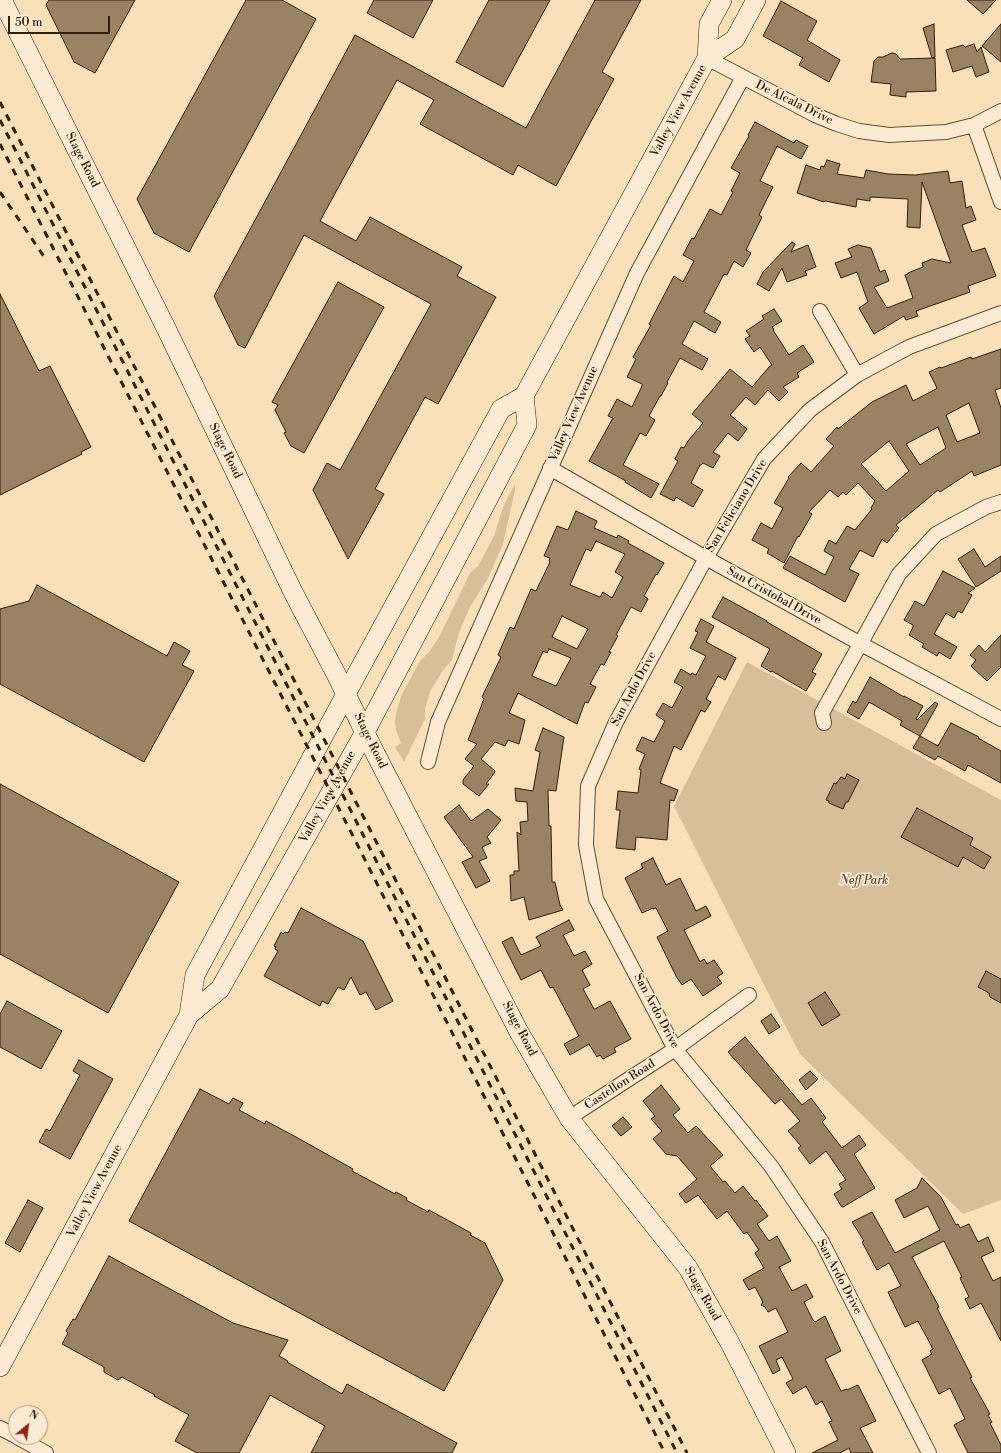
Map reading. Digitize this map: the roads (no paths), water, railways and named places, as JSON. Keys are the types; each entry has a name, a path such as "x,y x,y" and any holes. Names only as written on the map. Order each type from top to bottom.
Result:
{"main road":[{"name":"Stage Road","path":"2,0 167,330 293,592 519,1032 569,1118 688,1268 730,1343 786,1453"},
{"name":"Valley View Avenue","path":"0,1367 189,1015 195,975 346,694 501,409 524,396 707,58 709,24 722,0"},
{"name":"Valley View Avenue","path":"707,58 735,39 756,0"},
{"name":"Valley View Avenue","path":"189,1015 220,989 365,732 527,425 524,396"}],"street":[{"name":"De Alcala Drive","path":"707,58 815,115 836,124 859,131 889,135 946,132 974,125 1001,111"},
{"name":"Valley View Avenue","path":"428,762 438,722 637,273 743,77"},
{"path":"974,125 1001,202"},
{"path":"820,311 857,375"},
{"name":"San Feliciano Drive","path":"706,558 764,459 810,410 857,375 909,347 1001,313"},
{"name":"San Cristobal Drive","path":"550,468 706,558 860,644 1001,719"},
{"path":"824,723 822,713 899,574 936,534 986,507 1001,502"},
{"name":"San Ardo Drive","path":"706,558 616,722 588,786 586,845 596,898 675,1049 771,1166 822,1242 929,1453"},
{"name":"Castellon Road","path":"569,1118 675,1049 749,995"},
{"path":"32,1445 46,1453"}],"railway":[{"path":"0,102 687,1453"},
{"path":"0,120 677,1453"},
{"path":"0,144 356,842 665,1453"},
{"path":"0,192 45,258"}],"park label":[{"name":"Neff Park","path":"864,881"}]}
